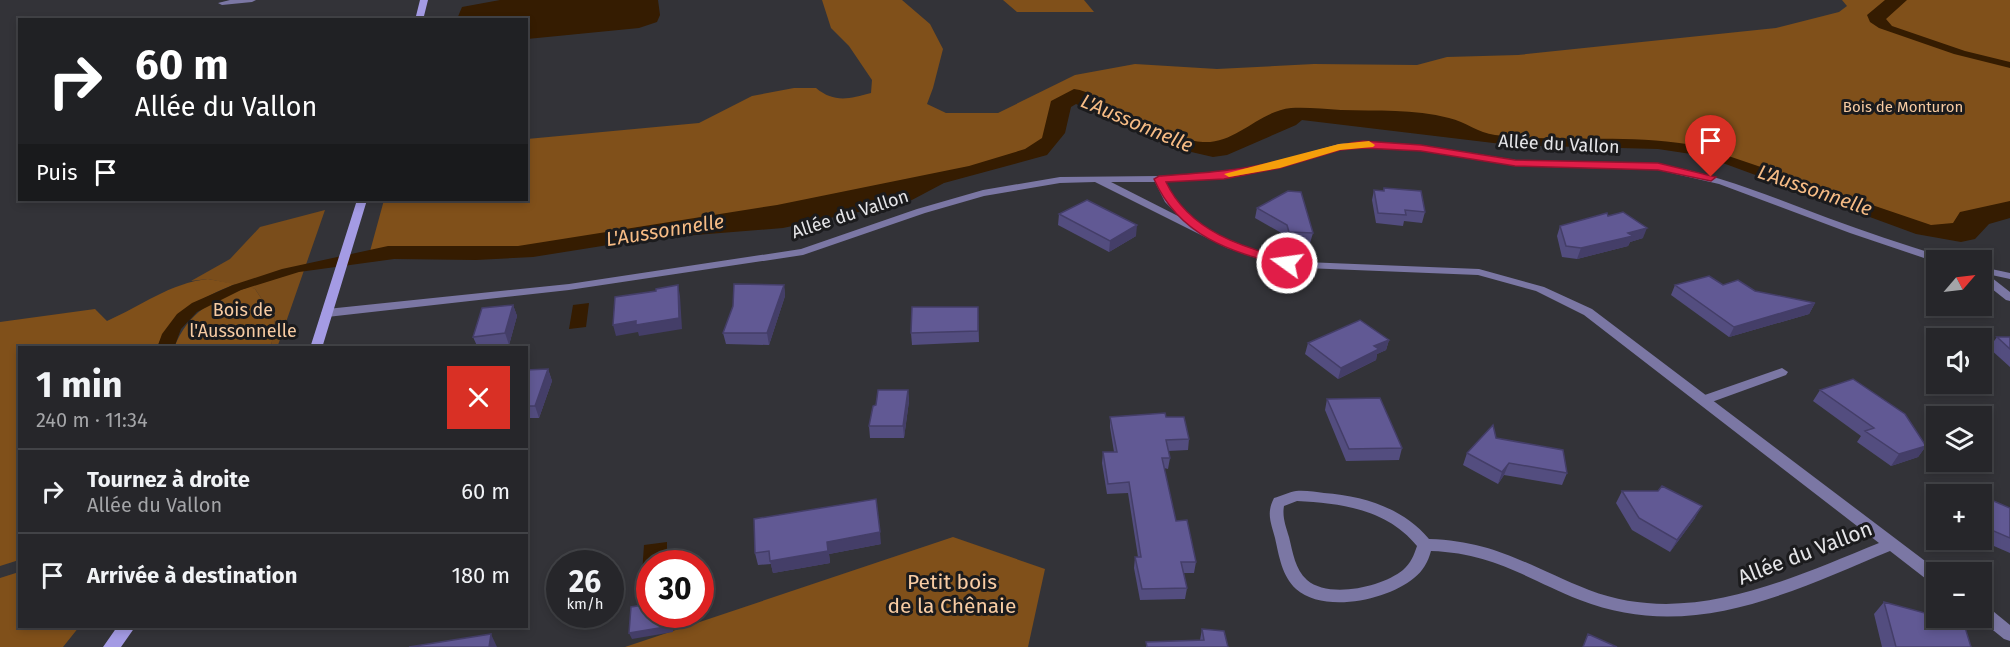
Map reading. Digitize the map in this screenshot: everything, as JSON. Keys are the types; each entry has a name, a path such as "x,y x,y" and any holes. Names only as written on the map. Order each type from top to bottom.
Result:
{"main road":[{"path":"420,18 424,0"},
{"path":"317,346 362,201"},
{"path":"111,647 126,628"}],"street":[{"path":"222,3 252,0"},
{"name":"Allée du Vallon","path":"327,312 569,287 803,252 921,211 983,193 1060,180 1159,179 1224,175 1280,164 1339,147 1363,145 1421,148 1515,163 1658,167 1724,182 1885,242 1926,255"},
{"name":"Allée du Vallon","path":"1097,179 1249,253 1287,263 1479,272 1524,283 1558,296 1588,312 1926,570"},
{"name":"Allée du Vallon","path":"1159,179 1169,200 1202,232"},
{"path":"1992,272 2010,276"},
{"path":"1992,284 2010,298"},
{"path":"1704,400 1782,372"},
{"path":"1297,496 1319,497 1366,507 1402,521 1419,535 1425,545 1417,566 1408,576 1392,586 1371,592 1334,595 1315,592 1298,580 1292,571 1277,520 1276,506 1287,498 1297,496"},
{"name":"Allée du Vallon","path":"1425,545 1447,544 1491,552 1588,597 1619,606 1668,614 1738,604 1891,544"},
{"path":"1992,620 2010,634"}],"shaded area":[{"path":"325,210 278,346 271,346 275,319 255,289 208,279 191,281 230,259 260,227"}],"green space":[{"name":"Bois de Monturon","path":"822,0 902,0 930,24 943,49 927,104 946,113 998,113 1075,75 1135,64 1217,69 1314,64 1417,65 1447,57 1518,55 1776,28 1839,12 1847,6 1842,0 2010,0 2010,210 1948,235 1697,150 1507,139 1288,118 1210,154 1075,94 1045,152 830,205 542,248 369,255 384,201 528,201 528,139 699,123 752,96 794,88 816,88 836,98 856,97 871,93 872,80 849,46 831,28"},
{"path":"1003,0 1084,0 1094,12 1017,12"},
{"name":"Bois de l'Aussonnelle","path":"208,279 235,284 199,301 178,316 162,336 158,346 18,346 18,560 0,566 0,322 95,309 107,321 168,290"},
{"name":"Bois de l'Aussonnelle","path":"250,287 255,289 275,319 271,346 175,346 180,335 195,316 225,296"},
{"name":"Petit bois de la Chênaie","path":"953,537 1045,569 1028,647 625,647 682,628 714,628 714,617"},
{"path":"18,572 18,628 78,628 63,647 0,647 0,578"}],"water":[{"path":"500,0 658,0 660,15 657,22 639,28 528,39 528,18 457,18 462,7"},
{"path":"1885,0 1907,0 1886,19 1892,26 1965,51 2010,62 2010,68 1954,54 1879,28 1870,22 1867,15"},
{"name":"L'Aussonnelle","path":"1074,89 1080,90 1146,125 1192,141 1203,142 1226,138 1279,110 1309,108 1436,115 1495,135 1674,142 1699,146 1931,225 1953,223 1960,212 2010,201 2010,218 1989,224 1975,239 1961,242 1916,234 1720,162 1691,154 1658,149 1510,145 1302,120 1296,125 1227,155 1213,157 1174,148 1076,104 1071,107 1065,133 1047,155 944,183 910,201 783,228 646,239 533,257 476,260 394,259 299,272 241,290 197,312 181,329 175,346 158,346 162,334 177,314 192,303 233,285 282,269 388,246 518,246 777,205 969,166 1025,149 1042,138 1051,101"},
{"path":"589,303 586,327 569,329 573,305"},
{"path":"667,542 667,550 644,550 644,545"}],"building":[{"path":"1384,188 1421,191 1425,212 1405,210 1406,215 1378,213 1374,190 1384,191"},
{"path":"1288,191 1301,192 1313,233 1289,232 1287,225 1257,208"},
{"path":"1087,200 1137,225 1110,241 1059,214"},
{"path":"1623,212 1647,228 1628,233 1633,236 1581,248 1566,246 1560,226 1607,213 1608,216"},
{"path":"1709,276 1723,285 1738,280 1755,291 1815,303 1734,327 1675,285"},
{"path":"734,284 784,285 767,333 723,333 733,306"},
{"path":"678,285 679,318 636,325 636,321 613,325 615,297"},
{"path":"513,305 505,333 473,337 482,308"},
{"path":"912,307 978,307 978,331 911,333"},
{"path":"1360,320 1389,340 1374,346 1379,349 1341,368 1308,343"},
{"path":"1997,337 2010,337 2010,349"},
{"path":"548,369 535,406 528,406 528,370"},
{"path":"1853,379 1905,414 1926,446 1899,454 1865,431 1874,428 1820,390"},
{"path":"878,390 908,390 903,426 869,426"},
{"path":"1380,398 1402,448 1349,449 1327,399"},
{"path":"1165,413 1166,417 1184,417 1189,439 1166,440 1170,458 1162,458 1176,521 1187,520 1196,562 1181,562 1187,588 1142,589 1135,557 1141,557 1129,482 1108,484 1103,452 1117,452 1110,417"},
{"path":"1493,425 1496,438 1563,450 1567,473 1509,463 1502,472 1467,453"},
{"path":"1662,486 1702,506 1677,540 1639,518 1622,491 1658,491"},
{"path":"876,499 880,532 827,542 828,551 770,561 769,551 755,553 754,519"},
{"path":"1992,500 2010,508 2010,538 1992,530"},
{"path":"1884,602 1926,613 1926,628 1965,628 1971,647 1896,647"},
{"path":"636,606 636,628 659,628 629,633 631,607"},
{"path":"1202,629 1224,631 1228,647 1147,647 1146,642 1204,640"},
{"path":"491,634 489,647 409,647"},
{"path":"1588,634 1617,647 1583,647"}],"slow traffic":[{"path":"1229,174 1280,164 1339,147 1369,145"}],"route":[{"path":"1287,263 1249,253 1202,232 1169,200 1159,179 1224,175 1280,164 1339,147 1363,145 1421,148 1515,163 1577,167 1658,167 1711,177"}]}
